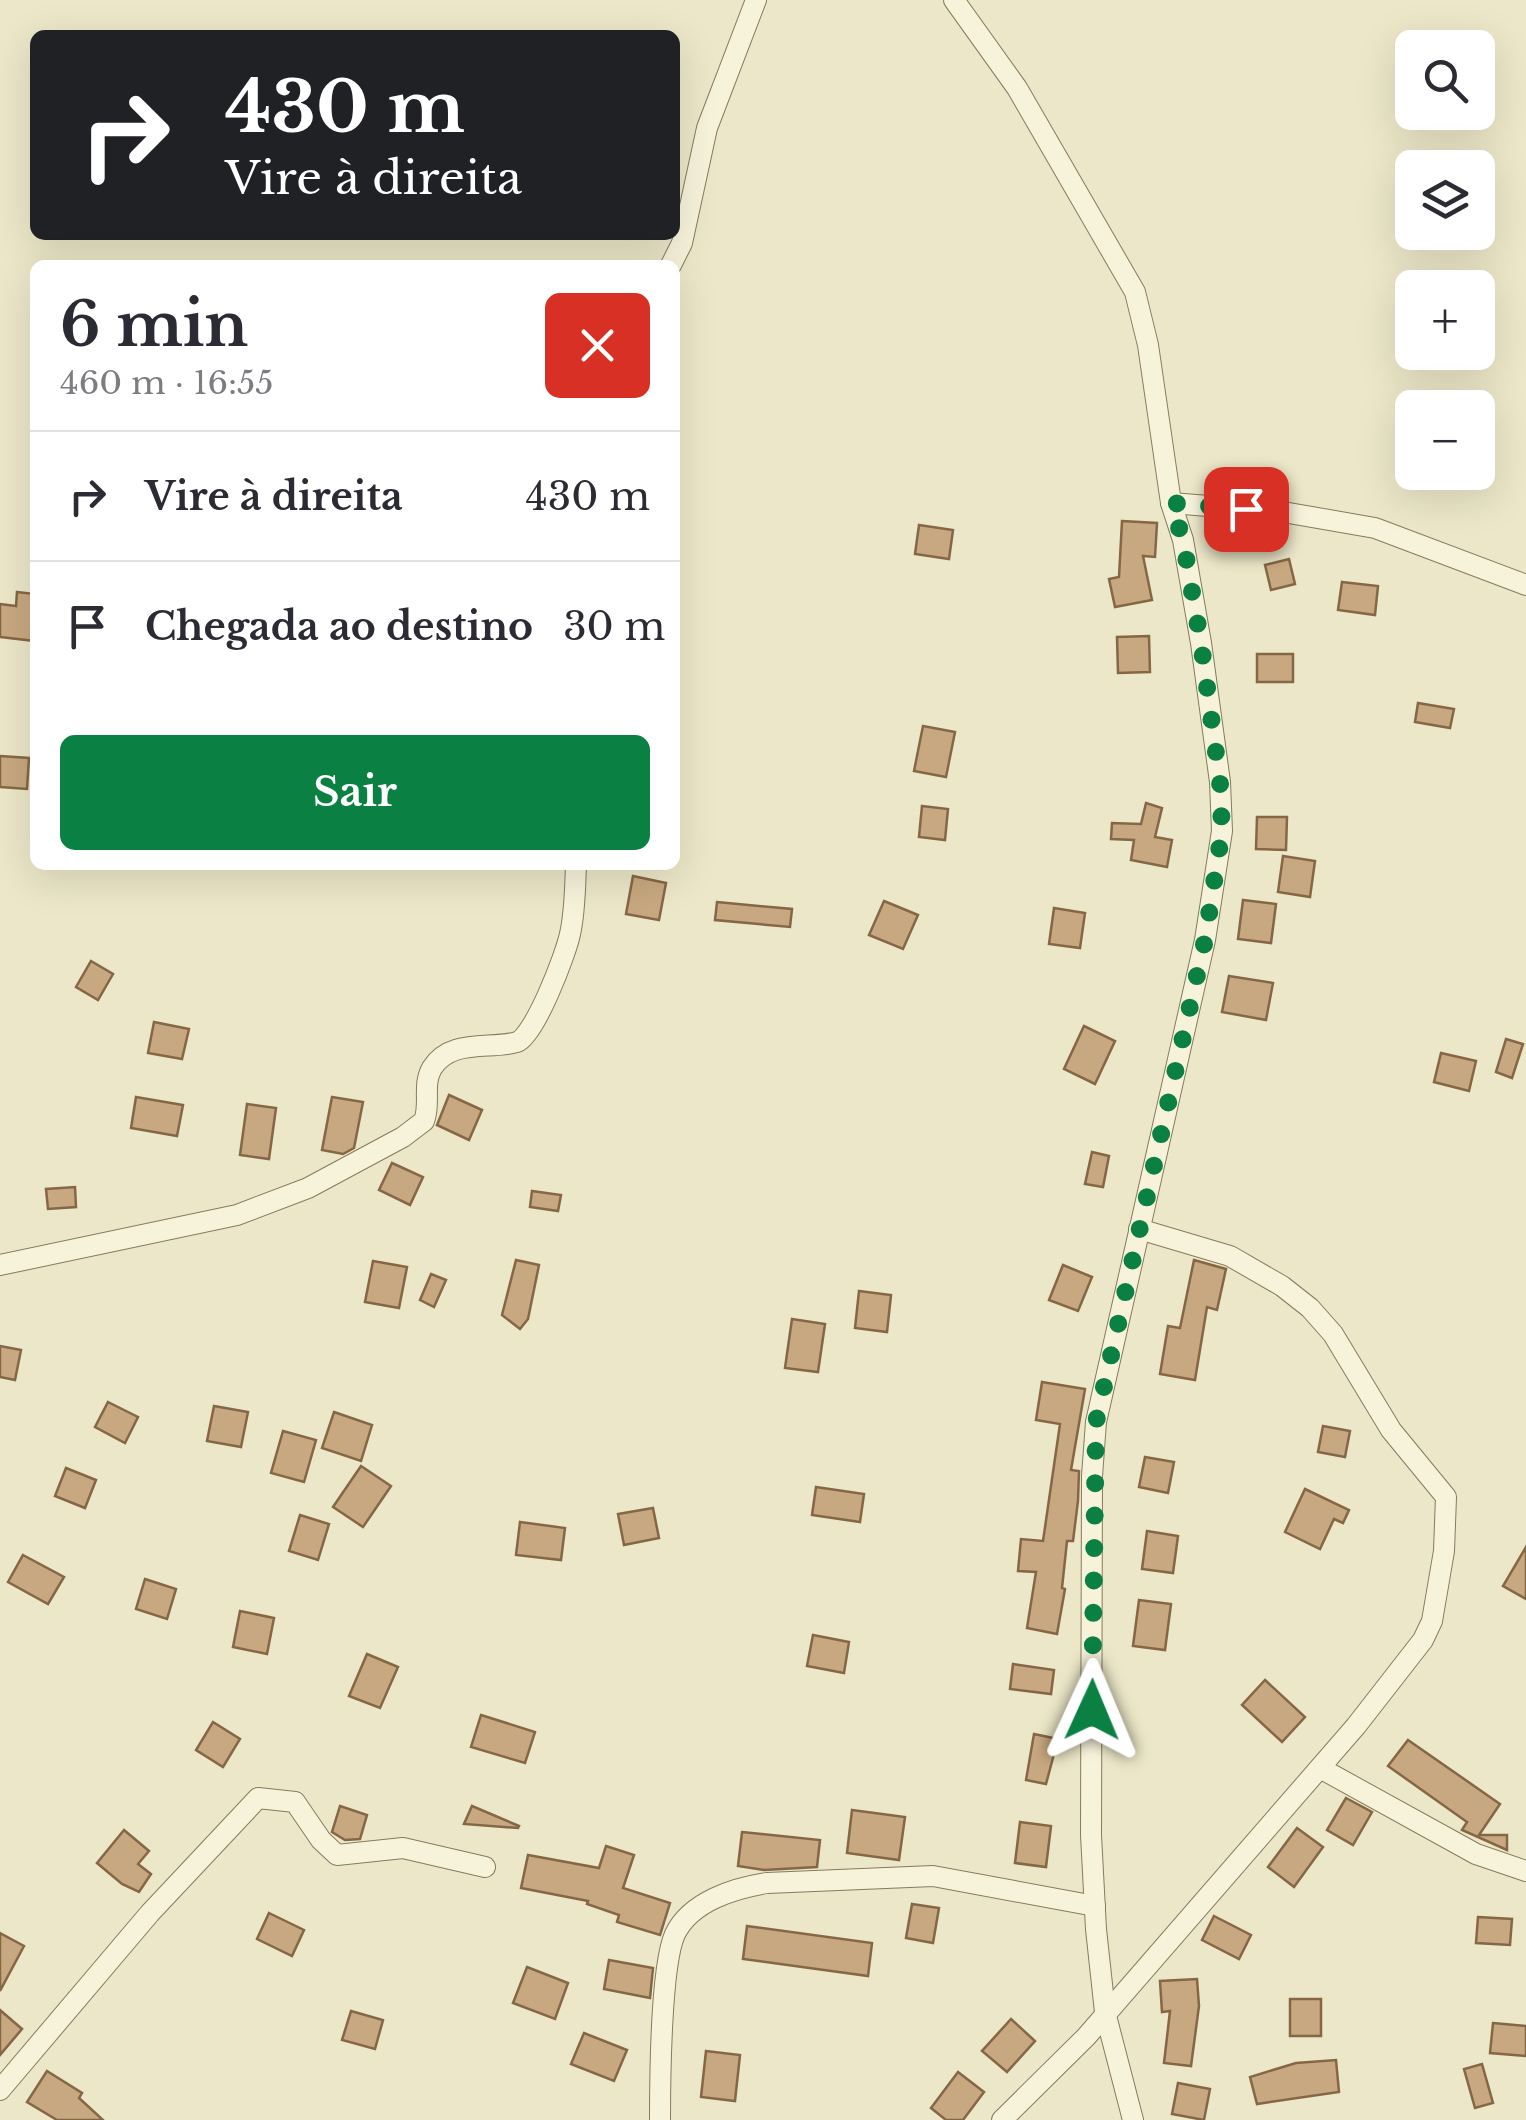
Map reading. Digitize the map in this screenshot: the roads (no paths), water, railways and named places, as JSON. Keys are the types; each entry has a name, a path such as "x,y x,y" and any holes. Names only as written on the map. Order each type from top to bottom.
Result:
{"street":[{"path":"680,239 690,213 696,166 707,128 756,0"},
{"path":"954,0 1017,88 1086,212 1130,280 1148,345 1171,503 1183,540 1220,782 1222,831 1205,940 1094,1440 1091,1764 1095,1906 1105,2012 1133,2120"},
{"path":"1171,503 1282,512 1376,528 1526,584"},
{"path":"0,1265 238,1215 308,1188 403,1137 424,1121 432,1068 443,1057 470,1046 516,1043 532,1031 570,936 576,870"},
{"path":"1002,2120 1086,2037 1320,1768 1429,1630 1444,1550 1446,1498 1391,1430 1333,1334 1310,1308 1282,1286 1230,1256 1140,1229"},
{"path":"1320,1768 1476,1854 1526,1871"},
{"path":"0,2090 150,1914 258,1798 295,1802 321,1840 341,1856 403,1848 485,1867"},
{"path":"660,2120 666,1994 674,1936 698,1908 721,1896 768,1882 933,1876 1095,1906"}]}
